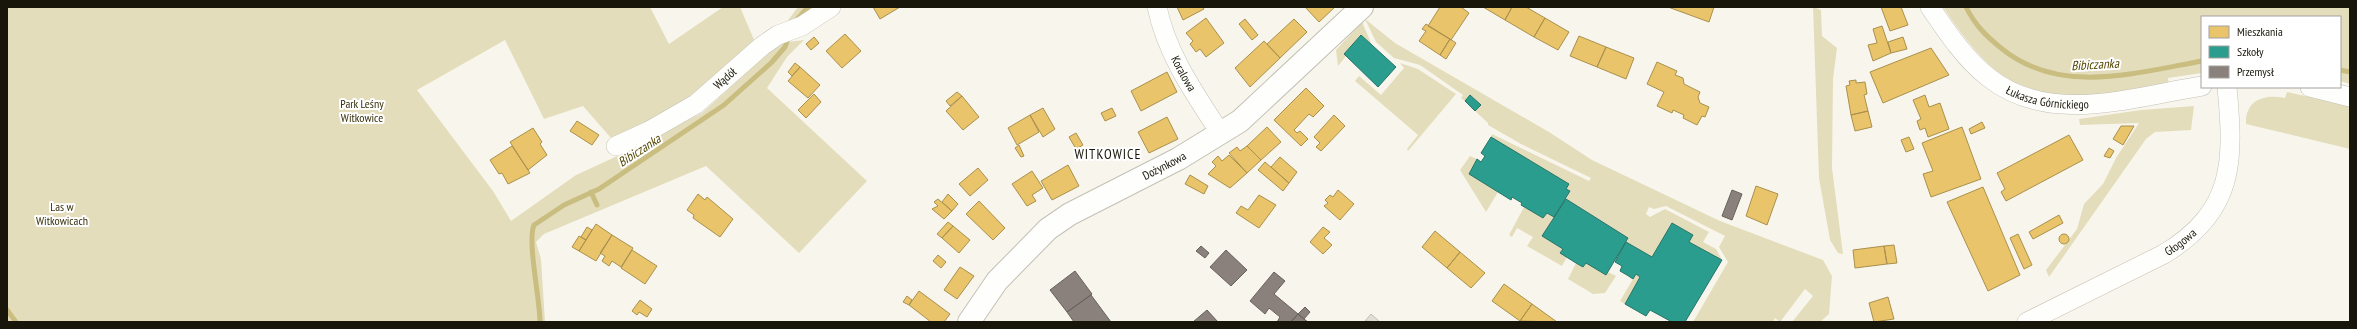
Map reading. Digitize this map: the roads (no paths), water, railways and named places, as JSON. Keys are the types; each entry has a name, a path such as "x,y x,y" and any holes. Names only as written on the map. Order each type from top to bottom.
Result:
{"street":[{"name":"Wądół","path":"616,146 649,131 696,104 762,46 778,35 802,26 831,7"},
{"name":"Koralowa","path":"1157,7 1167,41 1180,69 1221,134"},
{"name":"Dożynkowa","path":"969,322 997,281 1048,229 1070,214 1221,134 1240,121 1362,7"},
{"name":"Łukasza Górnickiego","path":"1930,7 1964,53 1988,77 2010,92 2036,102 2055,105 2088,104 2201,86"},
{"name":"Głogowa","path":"2027,322 2164,254 2184,241 2203,222 2220,195 2229,169 2232,143 2227,88"},
{"path":"2314,88 2350,97"}],"waterway":[{"name":"Bibiczanka","path":"794,23 808,7"},
{"name":"Bibiczanka","path":"1966,7 1981,30 2001,48 2024,63 2047,72 2072,76 2098,77 2124,75 2201,61"},
{"name":"Bibiczanka","path":"540,322 532,244 534,225 564,205 599,189 724,105 771,63 785,47 789,36"},
{"name":"Bibiczanka","path":"2341,70 2350,72"},
{"path":"591,192 597,205"},
{"name":"Bibiczanka","path":"7,310 16,322"}],"district":[{"name":"WITKOWICE","path":"1108,154"}],"park label":[{"name":"Park Leśny Witkowice","path":"362,111"},
{"name":"Las w Witkowicach","path":"62,214"}]}
